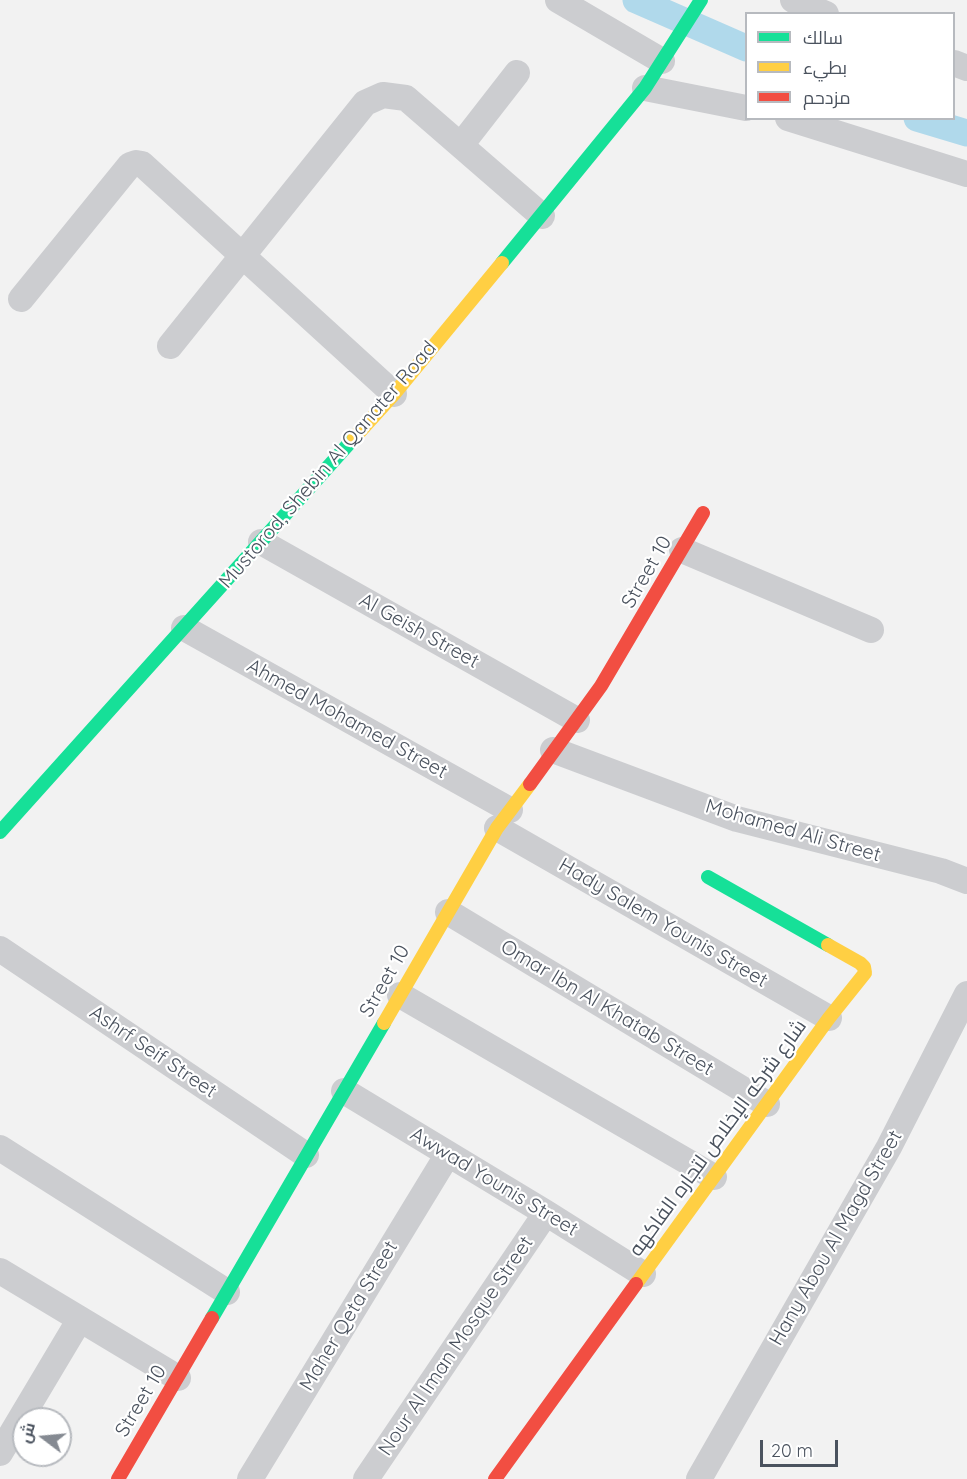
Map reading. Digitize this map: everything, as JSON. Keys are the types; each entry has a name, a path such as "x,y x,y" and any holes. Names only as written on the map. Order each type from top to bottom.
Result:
{"street":[{"path":"558,0 668,52"},
{"name":"Mustorod, Shebin Al Qanater Road","path":"0,832 394,394 620,121 645,88 701,0"},
{"path":"799,1 822,12"},
{"path":"461,146 517,73"},
{"path":"645,88 745,108"},
{"path":"170,346 365,103 383,94 406,98 542,216"},
{"path":"794,120 967,174"},
{"path":"21,299 130,165 142,164 394,394"},
{"name":"Street 10","path":"118,1479 504,819 552,750 577,720 621,655 704,513"},
{"name":"Al Geish Street","path":"261,542 577,720"},
{"path":"682,550 871,630"},
{"name":"Ahmed Mohamed Street","path":"184,628 504,819"},
{"name":"Mohamed Ali Street","path":"552,750 737,819 941,871 967,881"},
{"name":"Hady Salem Younis Street","path":"504,819 829,1018"},
{"name":"شارع شركه الإخلاص لتجاره الفاكهه","path":"495,1479 829,1018 865,973 864,967 708,877"},
{"name":"Omar Ibn Al Khatab Street","path":"448,912 767,1104"},
{"name":"Ashrf Seif Street","path":"0,950 306,1155"},
{"name":"Hany Abou Al Magd Street","path":"699,1479 889,1147 967,994"},
{"path":"400,995 714,1177"},
{"name":"Awwad Younis Street","path":"344,1091 643,1274"},
{"path":"0,1148 227,1292"},
{"name":"Maher Qeta Street","path":"249,1479 448,1154"},
{"name":"Nour Al Iman Mosque Street","path":"366,1479 546,1213"},
{"path":"0,1271 178,1378"},
{"path":"0,1453 81,1319"}],"waterway":[{"path":"636,0 745,48"},
{"path":"924,120 967,133"}],"traffic: fast":[{"path":"502,263 645,88 701,0"},
{"path":"0,832 354,438"},
{"path":"708,877 828,945"},
{"path":"212,1318 384,1023"}],"traffic: slow":[{"path":"354,438 394,394 502,263"},
{"path":"384,1023 497,828 530,784"},
{"path":"636,1284 829,1018 865,973 860,963 828,945"}],"traffic: jam":[{"path":"530,784 601,686 703,513"},
{"path":"495,1479 636,1284"},
{"path":"118,1479 212,1318"}]}
